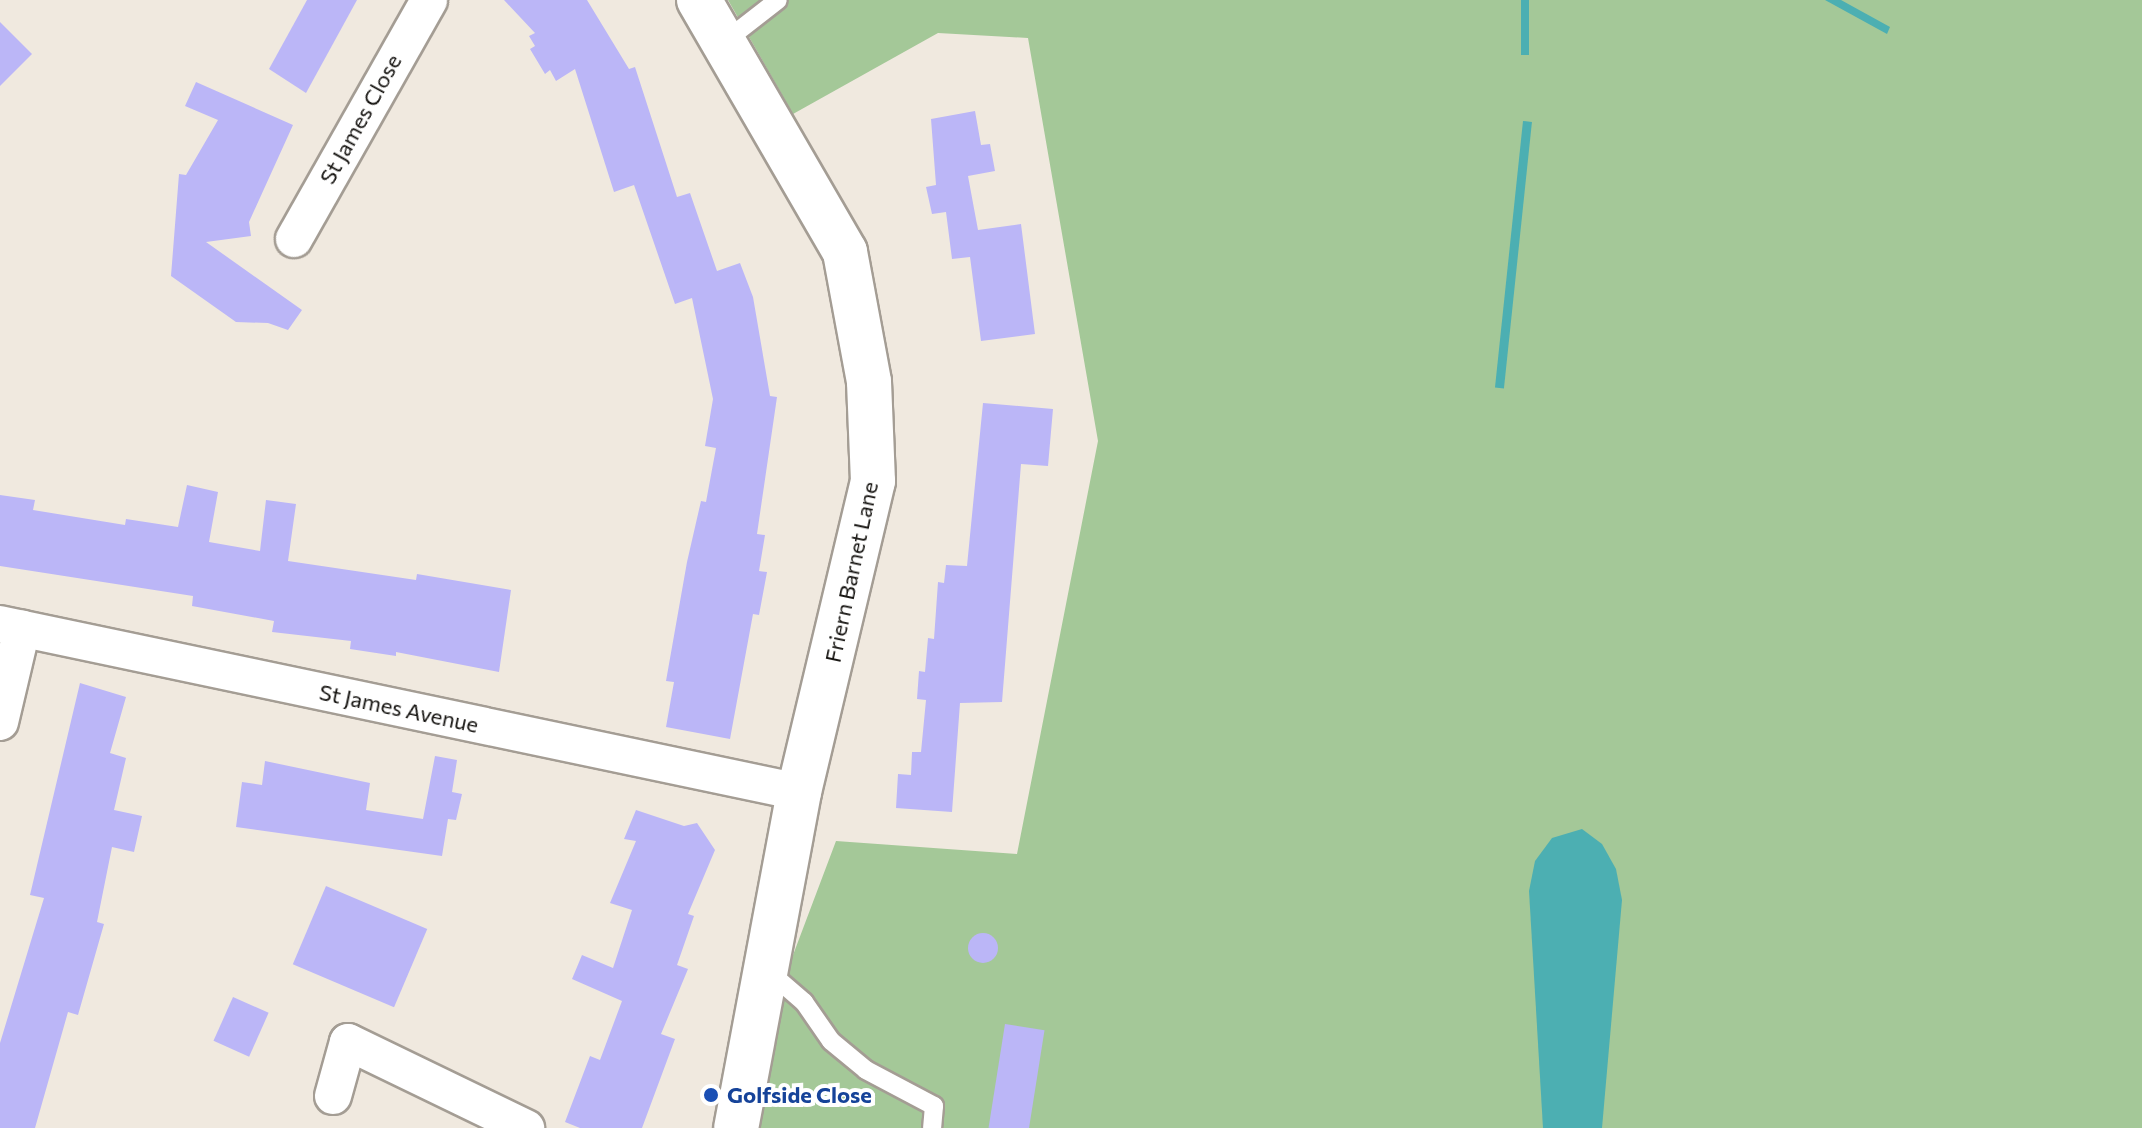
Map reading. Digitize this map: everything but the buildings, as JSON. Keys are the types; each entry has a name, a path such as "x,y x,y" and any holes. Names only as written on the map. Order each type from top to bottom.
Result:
{"main road":[{"name":"Friern Barnet Lane","path":"699,0 845,252 869,382 873,481 799,792 736,1128"}],"street":[{"name":"St James Close","path":"294,239 429,0"},
{"name":"St James Avenue","path":"11,627 799,792"},
{"path":"0,722 11,627"},
{"path":"333,1096 348,1042 526,1128"}],"lane":[{"path":"724,43 778,0"},
{"path":"766,970 804,1002 831,1041 866,1070 934,1106 932,1128"}],"green space":[{"path":"728,0 2142,0 2142,1128 753,1128 770,1016 836,841 1017,854 1098,441 1028,38 938,33 793,114"}],"water":[{"path":"1521,0 1529,0 1529,55 1521,55"},
{"path":"1825,0 1841,0 1890,27 1887,34"},
{"path":"1523,121 1532,122 1504,388 1495,388"},
{"path":"1582,829 1602,844 1616,869 1622,900 1602,1128 1543,1128 1529,891 1535,861 1552,838"}],"place":[{"name":"Golfside Close","path":"711,1095"}]}
